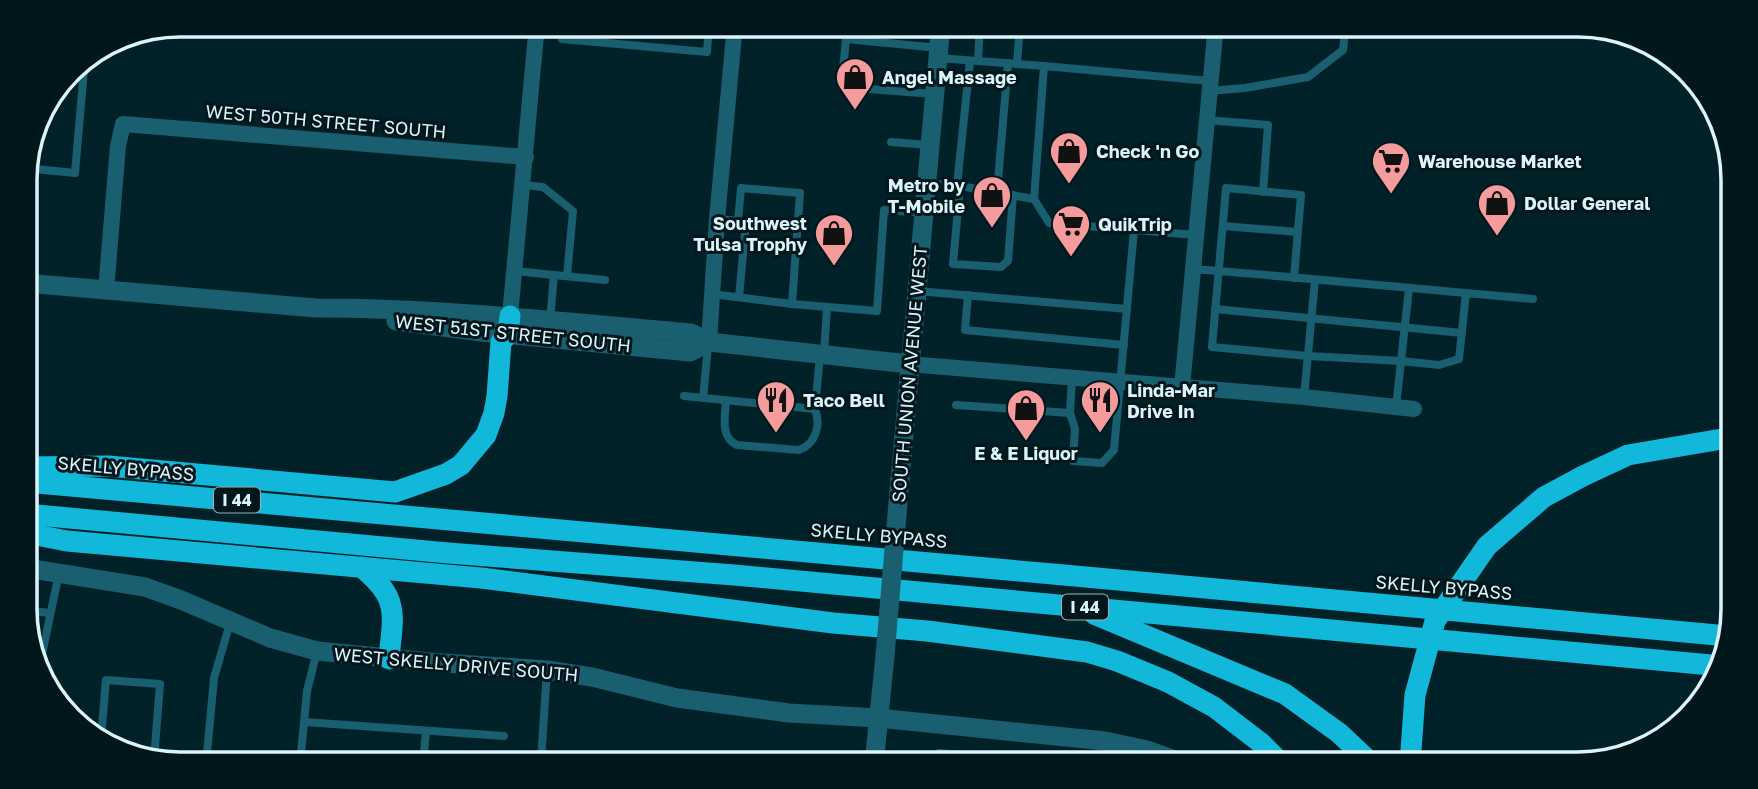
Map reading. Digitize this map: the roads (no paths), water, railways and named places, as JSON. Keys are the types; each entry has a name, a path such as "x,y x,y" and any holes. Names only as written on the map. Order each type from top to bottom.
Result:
{"highway":[{"path":"37,467 108,466 395,492 461,466 486,435 497,396 500,342 509,325"},
{"path":"1411,752 1415,695 1435,621 1487,547 1544,497 1628,455 1721,439"},
{"name":"SKELLY BYPASS","path":"37,483 1719,635"},
{"name":"I 44","path":"37,515 448,553 734,575 1710,665"},
{"path":"37,535 67,541 481,578 1087,652 1116,661 1190,693 1214,707 1270,752"},
{"path":"362,567 378,582 390,600 393,612 389,659"},
{"path":"1076,606 1285,694 1339,733 1359,752"},
{"path":"1660,630 1720,627"}],"street":[{"path":"509,325 536,37"},
{"path":"709,342 734,37"},
{"name":"SOUTH UNION AVENUE WEST","path":"875,752 940,37"},
{"path":"1182,387 1215,37"},
{"name":"WEST 50TH STREET SOUTH","path":"106,290 118,146 123,124 526,157"},
{"name":"WEST 51ST STREET SOUTH","path":"37,284 316,308 363,308 509,325 690,352 709,342"},
{"name":"WEST 51ST STREET SOUTH","path":"509,325 550,320 691,333 709,342 909,365 1304,397 1414,409"},
{"name":"WEST SKELLY DRIVE SOUTH","path":"37,570 145,587 270,638 317,651 547,670 592,677 677,698 789,713 878,718 1105,741 1153,752"}],"lane":[{"path":"562,37 707,52 708,37"},
{"path":"978,37 958,186 953,264 1001,267 1008,261 1013,195"},
{"path":"997,192 1017,37"},
{"path":"934,94 846,85 842,79 846,39 974,61 1245,88 1308,77 1343,50 1344,37"},
{"path":"1044,66 1034,199 1049,223 1196,235"},
{"path":"37,169 75,173 84,74"},
{"path":"1207,120 1268,125 1263,192"},
{"path":"891,142 930,145"},
{"path":"927,183 1034,199"},
{"path":"523,185 543,187 573,211 568,276"},
{"path":"739,297 741,188 800,193 792,304"},
{"path":"1294,278 1301,195 1226,188 1212,348 1439,365 1459,359 1466,293"},
{"path":"711,294 877,311 884,210 924,212"},
{"path":"717,219 798,226"},
{"path":"1223,226 1297,232"},
{"path":"1072,378 1070,413 1075,429 1073,461 1102,463 1114,450 1134,230"},
{"path":"1193,269 1533,299"},
{"path":"515,271 605,280"},
{"path":"550,320 554,275"},
{"path":"1304,397 1315,280"},
{"path":"1396,407 1409,288"},
{"path":"916,291 1127,309"},
{"path":"968,295 965,330 1124,345"},
{"path":"726,400 725,428 731,442 737,445 799,450 813,442 816,434 815,409 827,307"},
{"path":"1215,309 1462,332"},
{"path":"703,398 709,342"},
{"path":"684,397 815,409"},
{"path":"956,405 1070,413"},
{"path":"43,648 59,573"},
{"path":"37,611 49,613"},
{"path":"207,752 214,678 230,622"},
{"path":"301,752 307,691 317,651"},
{"path":"542,752 547,670"},
{"path":"103,729 106,680 160,684 156,750"},
{"path":"304,722 504,736"},
{"path":"424,752 426,731"}],"place":[{"name":"Angel Massage","path":"855,111"},
{"name":"Check 'n Go","path":"1069,185"},
{"name":"Warehouse Market","path":"1391,195"},
{"name":"Metro by T-Mobile","path":"992,229"},
{"name":"Dollar General","path":"1497,237"},
{"name":"QuikTrip","path":"1071,258"},
{"name":"Southwest Tulsa Trophy","path":"834,267"},
{"name":"Taco Bell","path":"776,434"},
{"name":"Linda-Mar Drive In","path":"1100,434"},
{"name":"E & E Liquor","path":"1026,442"}]}
